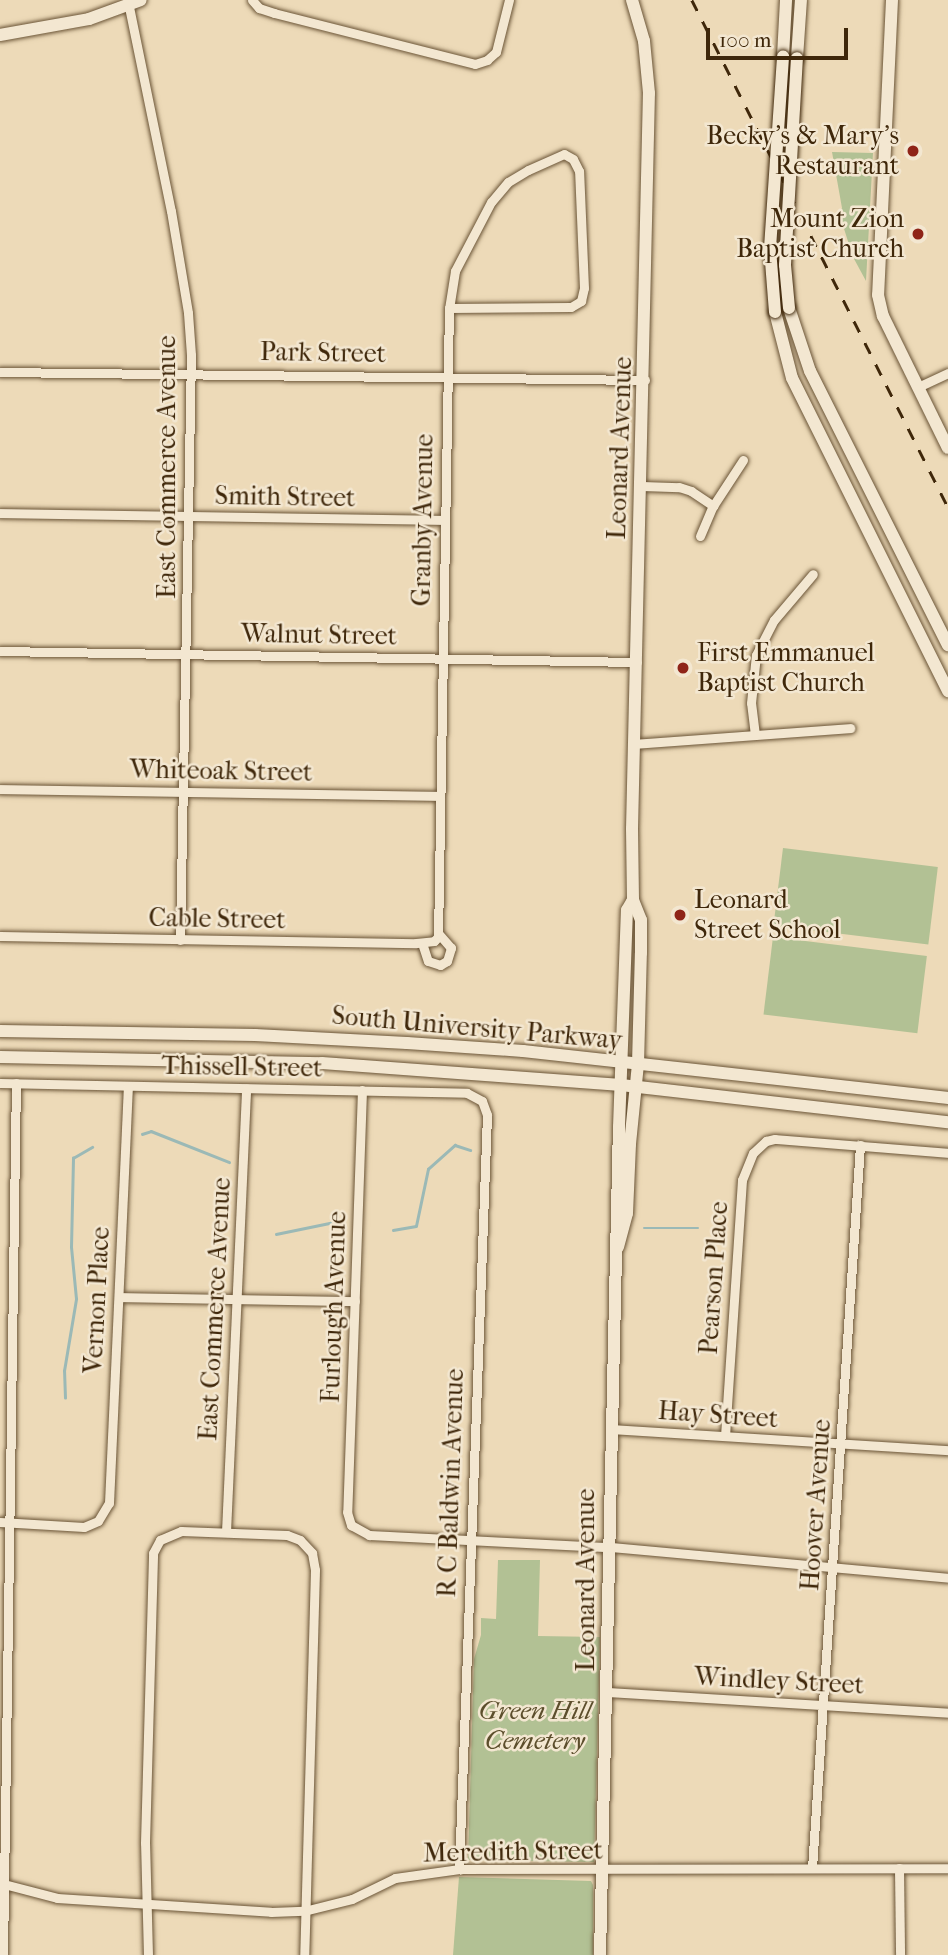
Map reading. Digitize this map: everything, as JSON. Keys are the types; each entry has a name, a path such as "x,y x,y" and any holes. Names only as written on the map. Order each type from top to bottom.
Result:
{"main road":[{"path":"0,35 89,19 141,0"},
{"name":"Leonard Avenue","path":"618,1247 627,1213 634,1086 638,1064 641,920 633,900 634,744 645,380 649,93 644,41 632,0"},
{"path":"786,0 771,248 775,313 792,378 948,691"},
{"path":"801,0 785,265 789,308 810,370 948,645"},
{"path":"892,0 878,295 883,316 948,448"},
{"name":"Leonard Avenue","path":"600,1955 621,1085 627,910 633,900"},
{"name":"South University Parkway","path":"0,1031 255,1035 523,1051 948,1098"},
{"name":"South University Parkway","path":"0,1057 322,1063 634,1086 948,1122"}],"street":[{"path":"252,0 259,8 274,13 475,64 487,60 496,52 509,0"},
{"name":"East Commerce Avenue","path":"128,3 188,313 191,373 180,940"},
{"name":"Granby Avenue","path":"436,938 449,308 455,271 491,202 508,182 528,170 564,155 573,159 579,170 584,288 581,301 571,307 449,308"},
{"name":"Park Street","path":"0,372 645,380"},
{"path":"918,387 948,373"},
{"path":"700,536 713,506 743,460"},
{"path":"642,486 679,487 691,491 713,506"},
{"name":"Smith Street","path":"0,513 443,520"},
{"path":"755,735 751,703 756,656 774,620 813,573"},
{"name":"Walnut Street","path":"0,651 637,662"},
{"path":"634,744 850,728"},
{"name":"Whiteoak Street","path":"0,789 440,796"},
{"name":"Cable Street","path":"0,936 422,943 436,938"},
{"path":"422,943 428,961 440,965 447,961 451,948 436,938"},
{"name":"Thissell Street","path":"0,1083 467,1093 482,1101"},
{"path":"3,1955 5,1522 16,1083"},
{"name":"Vernon Place","path":"5,1522 84,1527 104,1515 109,1503 128,1086"},
{"name":"East Commerce Avenue","path":"226,1532 246,1088"},
{"name":"Furlough Avenue","path":"362,1090 347,1512 351,1525 369,1535 469,1539"},
{"name":"R C Baldwin Avenue","path":"459,1869 469,1539 488,1115 482,1101"},
{"name":"Pearson Place","path":"725,1436 742,1180 753,1153 766,1141 775,1139 860,1145"},
{"path":"860,1145 948,1153"},
{"name":"Hoover Avenue","path":"812,1868 825,1704 860,1145"},
{"path":"118,1297 355,1301"},
{"name":"Hay Street","path":"611,1429 948,1450"},
{"path":"148,1955 146,1905 149,1601 153,1553 160,1540 172,1532 286,1535 300,1540 312,1553 315,1570 304,1955"},
{"path":"469,1539 610,1547 833,1570 948,1578"},
{"name":"Windley Street","path":"608,1692 948,1713"},
{"path":"900,1868 901,1955"},
{"name":"Meredith Street","path":"2,1884 57,1898 146,1905 304,1911 352,1899 396,1878 425,1871 948,1868"}],"green space":[{"path":"832,152 873,153 866,281 853,257 839,213 842,208"},
{"path":"783,848 938,867 928,944 773,925"},
{"path":"773,937 927,956 917,1033 763,1014"},
{"name":"Green Hill Cemetery","path":"498,1560 540,1560 538,1636 600,1637 594,1862 468,1860 474,1659 481,1635 481,1618 496,1619"},
{"path":"459,1877 591,1881 593,1955 453,1955"}],"waterway":[{"path":"142,1134 151,1131 229,1162"},
{"path":"393,1230 416,1226 428,1169 455,1145 470,1150"},
{"path":"65,1398 64,1371 76,1299 71,1247 73,1158 92,1147"},
{"path":"276,1234 339,1221"},
{"path":"644,1228 698,1228"}],"railway":[{"path":"692,0 948,507"}],"place":[{"name":"Becky's & Mary's Restaurant","path":"913,151"},
{"name":"Mount Zion Baptist Church","path":"918,234"},
{"name":"First Emmanuel Baptist Church","path":"683,668"},
{"name":"Leonard Street School","path":"680,915"}]}
